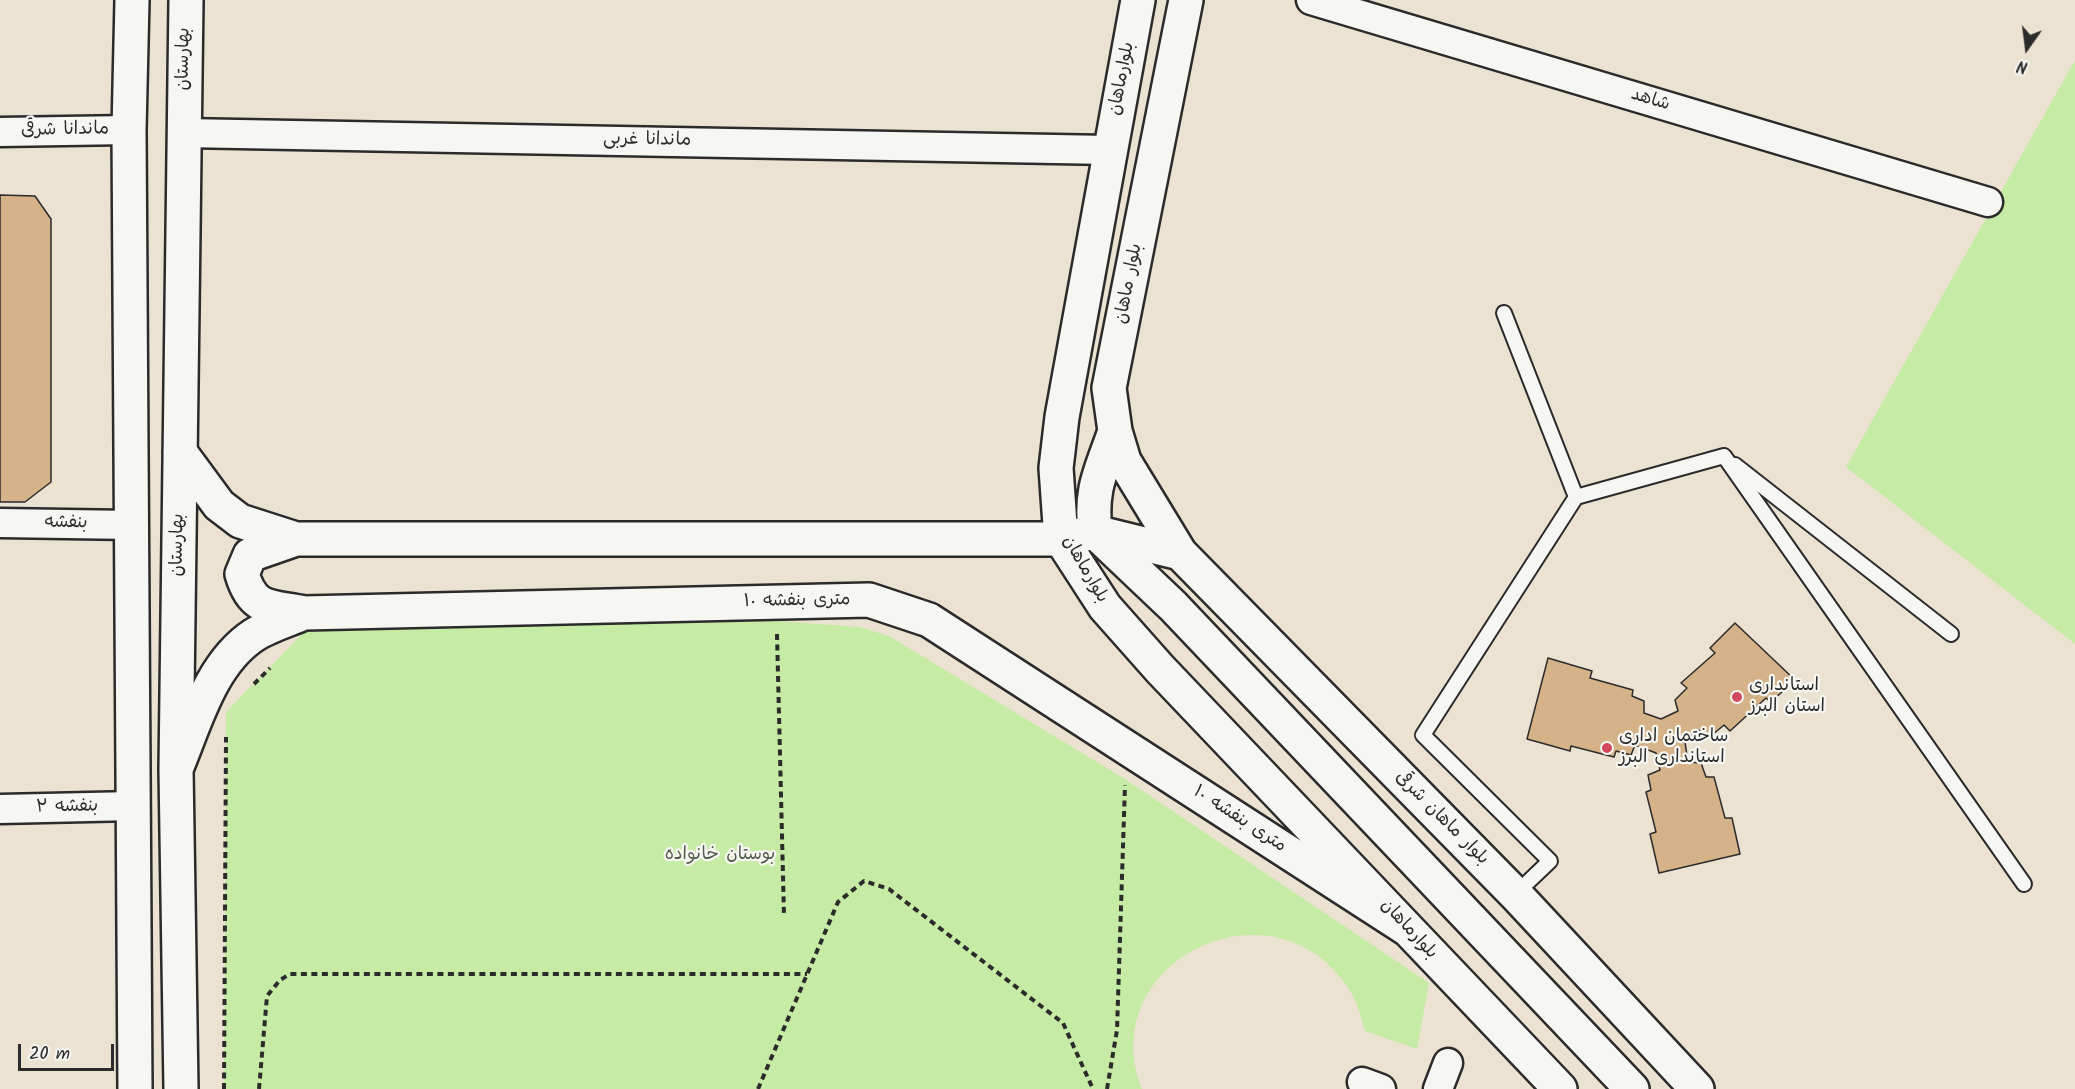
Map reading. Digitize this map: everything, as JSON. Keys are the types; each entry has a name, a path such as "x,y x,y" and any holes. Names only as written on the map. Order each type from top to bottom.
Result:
{"main road":[{"path":"132,0 129,130 135,1089"},
{"name":"بهارستان","path":"182,1089 176,769 186,0"},
{"name":"بلوارماهان","path":"1138,0 1062,417 1056,468 1061,539 1105,607 1475,1002 1560,1089"},
{"name":"بلوار ماهان","path":"1180,553 1124,461 1115,431 1109,388 1186,0"},
{"path":"1115,431 1094,487 1092,505 1095,532 1173,606 1632,1089"},
{"path":"180,452 219,506 240,521 296,539 1061,539 1095,532 1180,553"},
{"path":"296,539 250,555 242,574 248,595 259,604 304,613"},
{"name":"بلوار ماهان شرقی","path":"1180,553 1518,897 1697,1089"},
{"name":"۱۰ متری بنفشه","path":"176,769 211,685 231,655 254,635 304,613 869,600 929,620 1407,929"}],"street":[{"name":"شاهد","path":"1311,0 1988,202"},
{"name":"ماندانا شرقی","path":"0,132 129,130"},
{"name":"ماندانا غربی","path":"184,133 1109,150"},
{"name":"بنفشه","path":"0,523 133,525"},
{"name":"بنفشه ۲","path":"0,809 134,806"}],"lane":[{"path":"1504,314 1576,497"},
{"path":"1528,882 1550,861 1423,735 1576,497 1724,456"},
{"path":"1724,456 1952,634"},
{"path":"1724,456 2024,884"}],"path":[{"path":"777,633 784,916"},
{"path":"250,687 275,662"},
{"path":"224,1089 226,735"},
{"path":"1107,1089 1118,1030 1125,779 1135,785"},
{"path":"758,1089 838,902 864,881 889,889 1063,1023 1093,1089"},
{"path":"259,1089 267,996 280,980 290,975 807,974"}],"green space":[{"path":"2075,60 2075,644 1846,467"},
{"name":"بوستان خانواده","path":"777,621 860,627 889,636 1125,779 1429,983 1417,1049 1365,1031 1353,996 1321,958 1283,939 1242,936 1202,946 1168,969 1143,1001 1134,1042 1142,1089 224,1089 226,712 307,629"}],"building":[{"path":"0,195 35,196 51,219 51,482 25,502 0,502"},
{"name":"ساختمان اداری استانداری البرز","path":"1735,623 1795,680 1771,702 1766,698 1730,731 1724,725 1711,736 1698,730 1685,742 1688,762 1701,763 1706,777 1714,777 1725,818 1732,818 1740,854 1659,873 1650,834 1656,832 1646,792 1651,790 1648,775 1660,770 1656,753 1635,745 1631,755 1616,751 1614,757 1571,746 1570,751 1527,739 1548,658 1592,671 1590,678 1633,690 1632,696 1644,701 1644,713 1661,719 1678,711 1675,700 1687,688 1681,683 1715,653 1710,648"}],"place":[{"name":"استانداری استان البرز","path":"1737,697"},
{"name":"ساختمان اداری استانداری البرز","path":"1607,748"}]}
